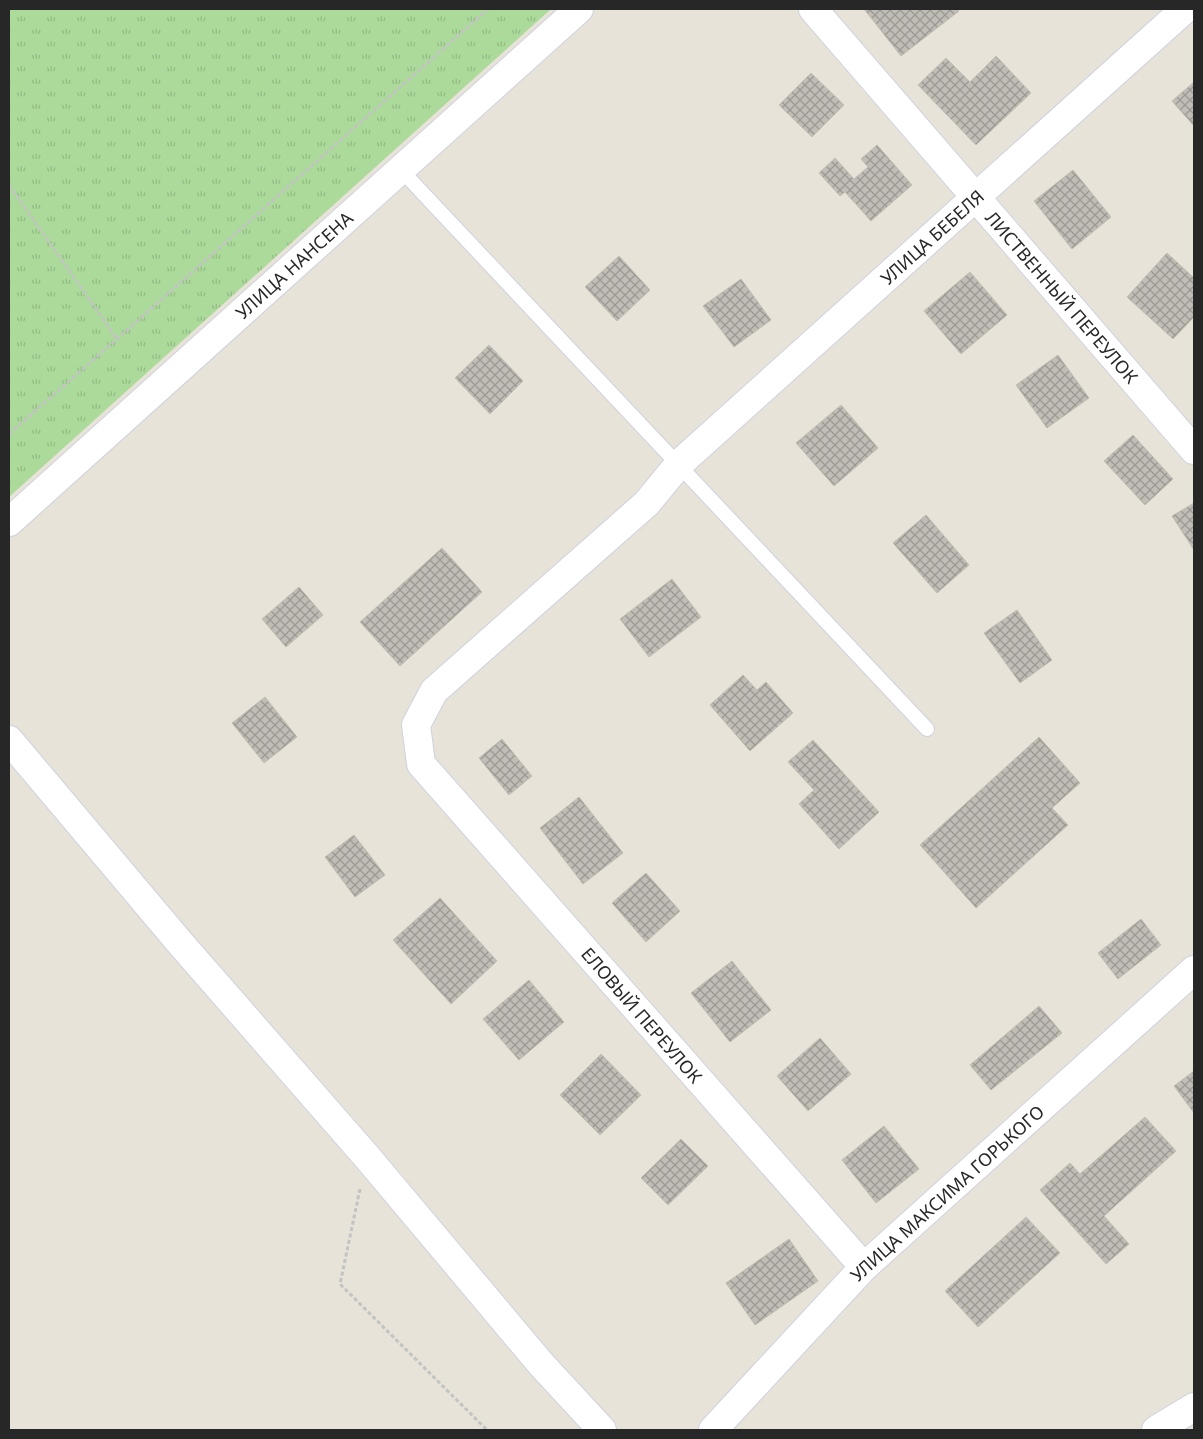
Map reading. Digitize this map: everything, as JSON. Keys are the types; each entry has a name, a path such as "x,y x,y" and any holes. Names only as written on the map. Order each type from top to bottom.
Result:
{"street":[{"name":"УЛИЦА НАНСЕНА","path":"9,522 580,9"},
{"name":"ЛИСТВЕННЫЙ ПЕРЕУЛОК","path":"813,9 1194,450"},
{"name":"УЛИЦА БЕБЕЛЯ","path":"421,764 416,725 434,691 647,503 679,464 1185,9"},
{"path":"9,740 181,944 368,1157 541,1364 602,1430"},
{"name":"ЕЛОВЫЙ ПЕРЕУЛОК","path":"421,764 864,1266"},
{"name":"УЛИЦА МАКСИМА ГОРЬКОГО","path":"713,1430 864,1266 1194,970"},
{"path":"1156,1430 1194,1407"}],"lane":[{"path":"401,170 927,729"}],"path":[{"path":"9,434 488,9"},
{"path":"9,185 117,339"},
{"path":"368,1157 340,1284 487,1430"}],"green space":[{"path":"9,9 551,9 9,497"}],"building":[{"path":"864,9 957,9 959,11 901,56"},
{"path":"996,56 1031,93 976,145 918,85 946,58 970,82"},
{"path":"811,73 844,105 812,137 779,105"},
{"path":"1194,82 1194,126 1172,101"},
{"path":"877,145 912,185 871,221 845,192 840,196 819,173 835,158 854,179 868,167 861,159"},
{"path":"1073,170 1111,217 1072,249 1034,201"},
{"path":"1167,253 1194,278 1194,317 1173,339 1127,297"},
{"path":"619,256 650,290 617,321 585,287"},
{"path":"970,272 1007,315 961,354 924,311"},
{"path":"741,279 771,320 734,347 703,306"},
{"path":"489,345 523,381 490,414 455,378"},
{"path":"1058,355 1089,398 1047,428 1016,385"},
{"path":"841,405 878,448 834,486 796,443"},
{"path":"1133,435 1173,479 1145,505 1104,461"},
{"path":"1194,503 1194,550 1172,516"},
{"path":"926,515 969,565 937,593 893,543"},
{"path":"442,548 482,592 400,666 360,622"},
{"path":"672,579 701,617 649,657 620,619"},
{"path":"299,587 323,615 286,647 262,619"},
{"path":"1017,610 1052,660 1020,683 984,633"},
{"path":"743,675 757,690 766,682 793,713 750,751 710,705"},
{"path":"265,697 297,737 264,763 232,723"},
{"path":"1039,737 1080,783 1052,808 1068,825 976,908 920,845"},
{"path":"502,739 532,776 509,795 479,758"},
{"path":"813,740 879,812 839,849 799,804 814,790 788,762"},
{"path":"579,797 623,853 583,884 540,828"},
{"path":"354,835 385,875 355,897 325,857"},
{"path":"646,873 680,911 646,942 612,903"},
{"path":"440,898 497,961 451,1004 393,940"},
{"path":"1141,919 1161,945 1118,979 1098,953"},
{"path":"732,961 771,1010 730,1042 691,993"},
{"path":"529,980 564,1022 519,1060 483,1019"},
{"path":"1039,1006 1062,1033 991,1090 970,1065"},
{"path":"820,1038 851,1074 808,1111 777,1076"},
{"path":"601,1054 641,1095 600,1135 560,1095"},
{"path":"1194,1071 1194,1113 1174,1086"},
{"path":"1145,1117 1176,1151 1104,1216 1129,1244 1106,1264 1040,1190 1070,1163 1080,1174"},
{"path":"884,1126 919,1169 876,1203 842,1160"},
{"path":"681,1139 708,1166 668,1205 641,1178"},
{"path":"1026,1217 1060,1253 978,1327 945,1291"},
{"path":"789,1239 818,1281 755,1325 726,1283"}]}
